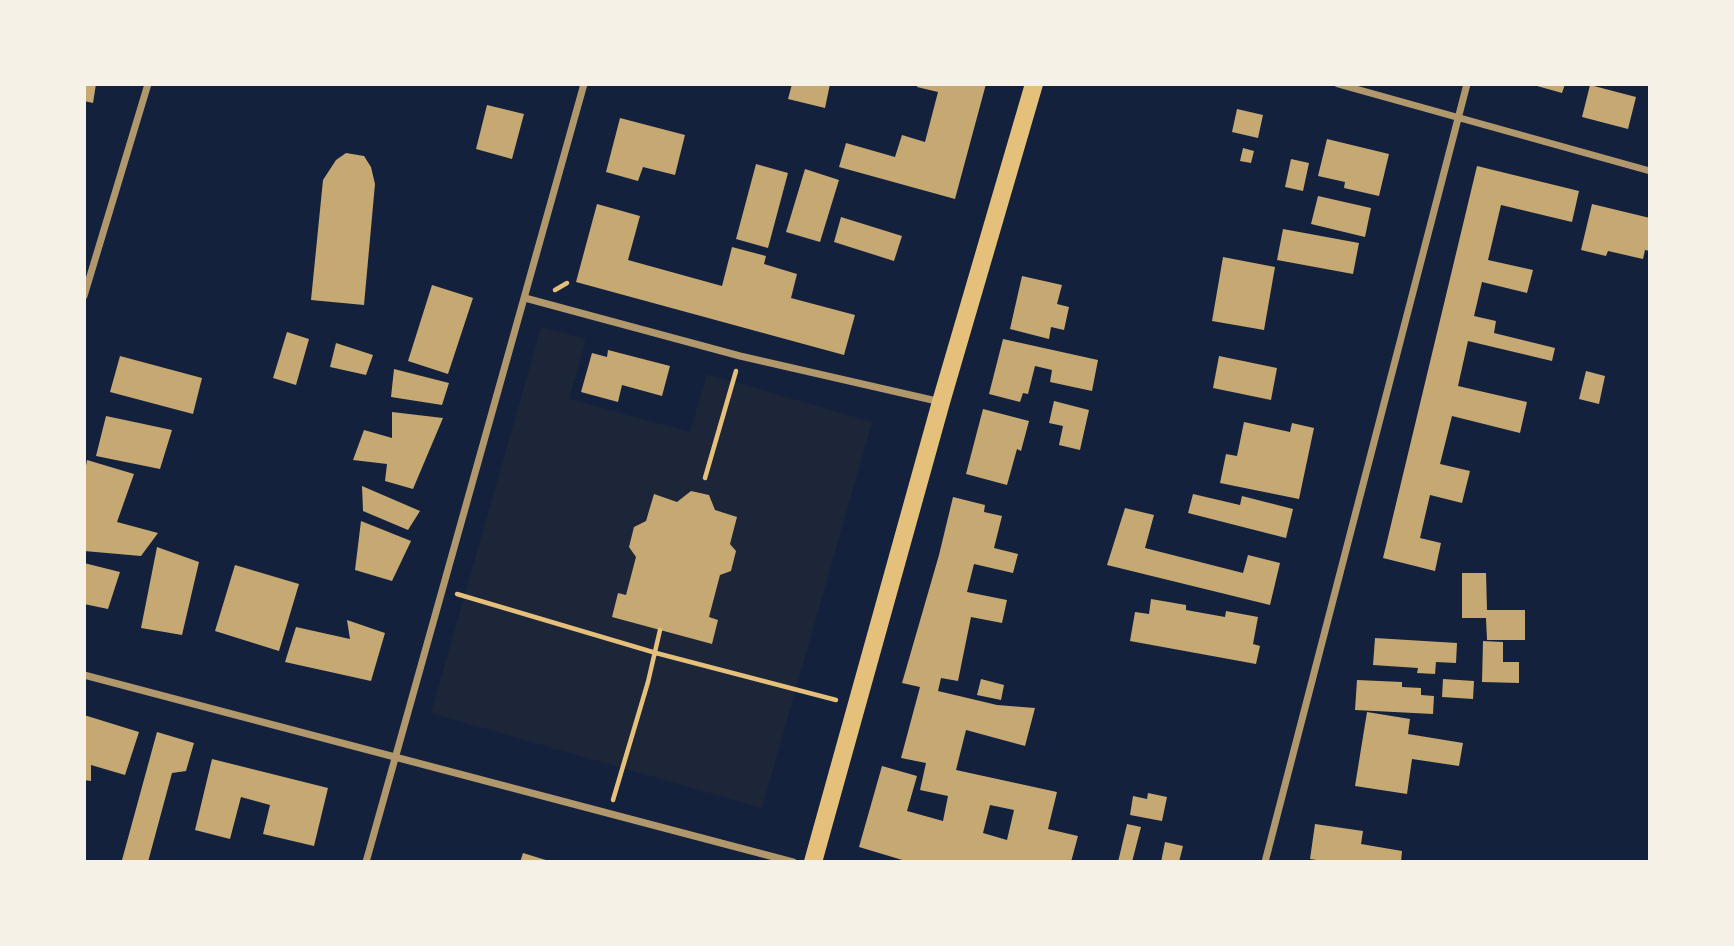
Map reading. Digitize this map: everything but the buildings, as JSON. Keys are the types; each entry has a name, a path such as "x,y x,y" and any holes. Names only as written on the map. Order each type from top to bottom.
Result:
{"main road":[{"path":"813,862 941,402 1034,84"}],"street":[{"path":"84,296 148,84"},
{"path":"366,862 584,84"},
{"path":"1338,84 1650,171"},
{"path":"1265,862 1467,84"},
{"path":"525,298 740,356 941,402"},
{"path":"84,675 793,862"}],"path":[{"path":"705,478 740,356"},
{"path":"456,594 656,653 856,705"},
{"path":"608,815 656,653 660,630"}],"shaded area":[{"path":"541,327 586,339 569,399 690,432 707,374 872,422 762,808 431,713"}]}
